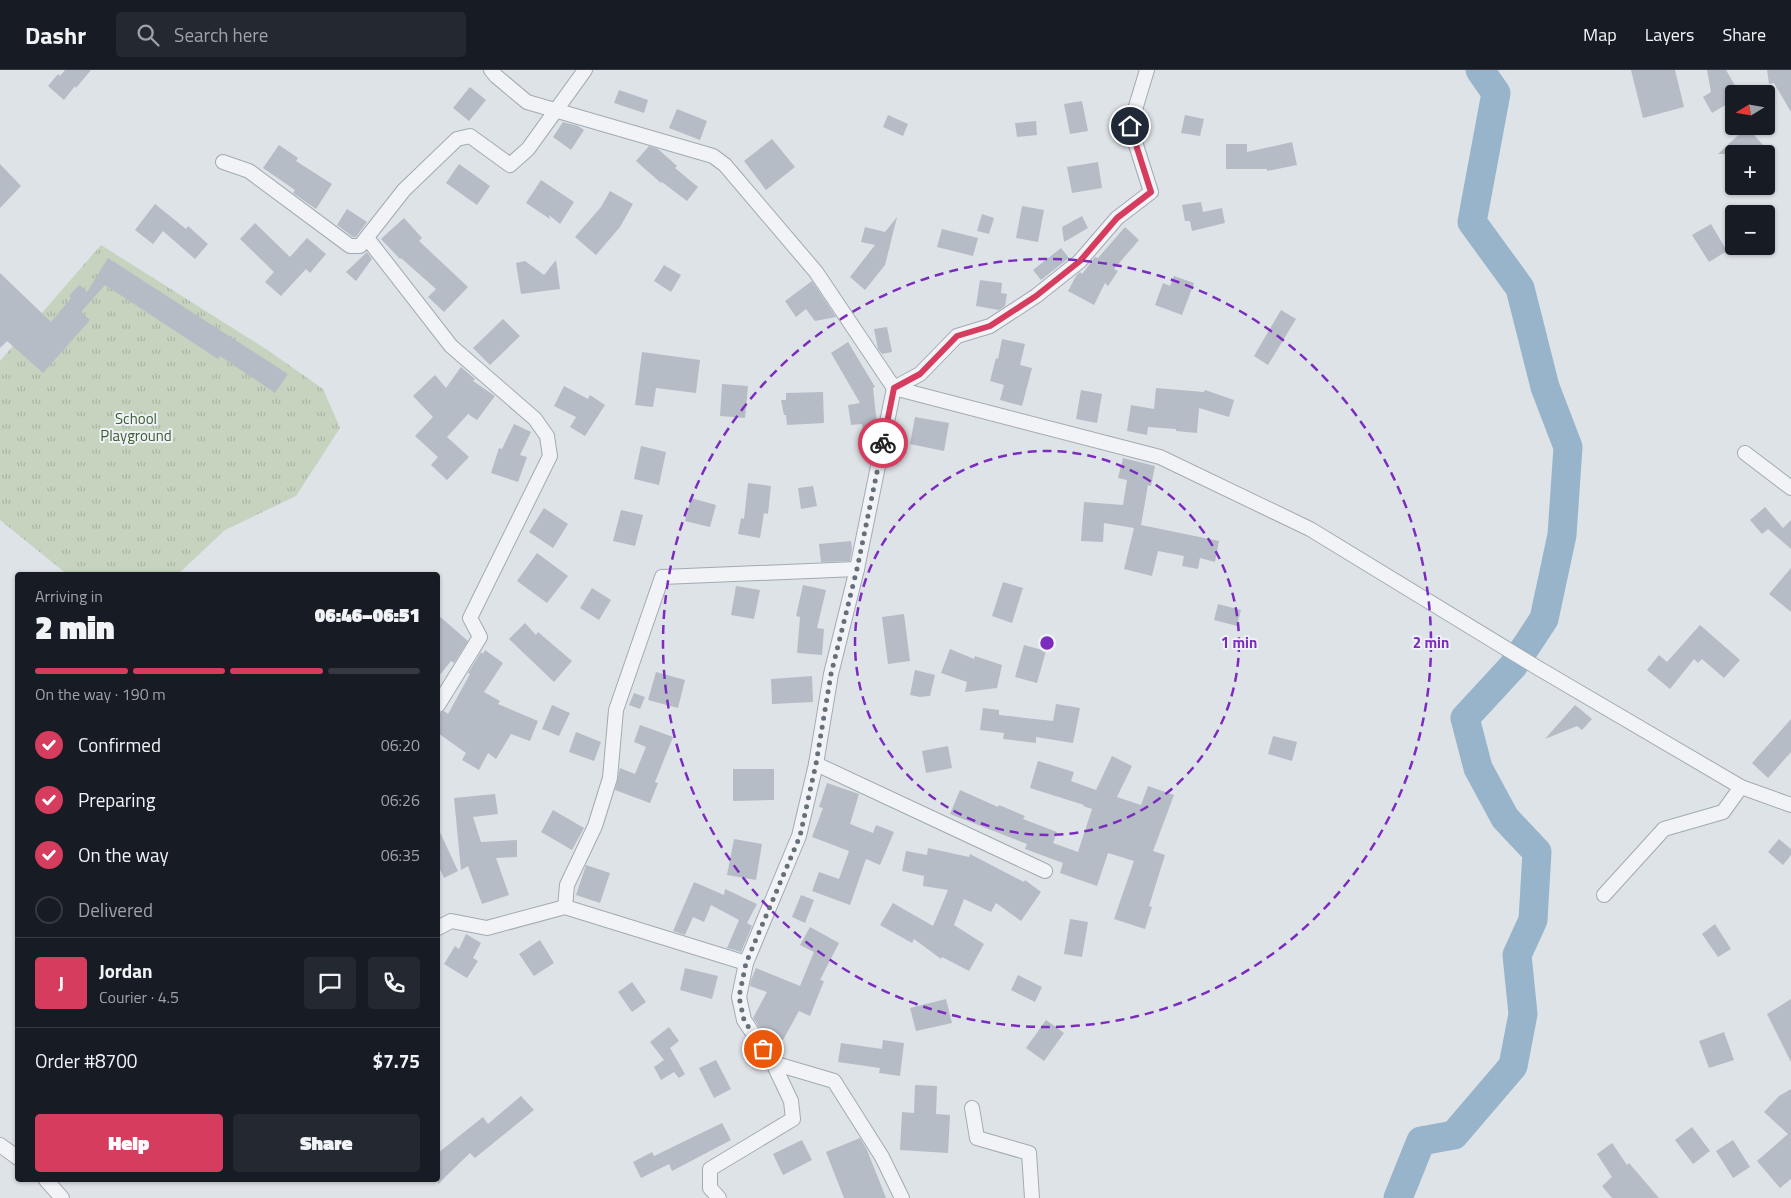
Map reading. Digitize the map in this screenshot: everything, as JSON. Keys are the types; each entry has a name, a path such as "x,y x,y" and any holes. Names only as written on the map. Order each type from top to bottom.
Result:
{"street":[{"path":"491,70 527,102 714,156 725,165 816,272 894,388 1160,457 1310,529 1538,668 1741,787 1791,804"},
{"path":"223,162 248,171 350,246 360,246 404,190 457,139 470,136 510,165 528,149 585,70"},
{"path":"894,388 920,374 957,336 990,326 1036,296 1080,261 1117,218 1151,192 1130,126 1147,70"},
{"path":"368,238 451,346 535,419 547,436 550,456 470,618 480,637 440,702"},
{"path":"719,1198 710,1188 710,1169 793,1119 791,1101 773,1063 744,1020 739,997 746,963 800,836 816,764 831,674 857,569 894,388"},
{"path":"1745,453 1791,488"},
{"path":"565,907 567,885 595,826 610,778 616,710 662,577 857,569"},
{"path":"816,764 1045,871"},
{"path":"1604,895 1664,829 1723,812 1741,787"},
{"path":"440,927 452,921 487,928 565,907 746,963"},
{"path":"773,1063 834,1081 882,1157 902,1198"},
{"path":"972,1108 976,1138 1029,1153 1032,1198"},
{"path":"0,1145 15,1156"},
{"path":"48,1182 62,1198"}],"green space":[{"name":"School Playground","path":"101,245 269,351 323,389 340,428 296,496 225,530 180,572 64,572 0,520 0,361"}],"building":[{"path":"65,70 91,70 64,100 48,86 58,74 60,76"},
{"path":"1631,70 1675,70 1684,107 1643,118"},
{"path":"1707,70 1726,70 1735,85 1725,85 1725,105 1712,113 1703,97 1711,92"},
{"path":"1767,70 1791,70 1791,112 1774,83 1769,84"},
{"path":"470,87 486,100 469,121 453,108"},
{"path":"619,90 648,100 644,113 614,103"},
{"path":"1082,101 1088,131 1070,134 1064,104"},
{"path":"677,109 707,121 700,140 669,128"},
{"path":"888,115 908,124 903,136 883,127"},
{"path":"1185,115 1204,119 1200,136 1181,133"},
{"path":"1036,121 1037,135 1017,137 1015,123"},
{"path":"563,122 578,126 584,130 571,150 553,137"},
{"path":"1738,135 1754,135 1763,145 1728,145"},
{"path":"772,139 795,167 766,190 744,161"},
{"path":"1292,142 1297,165 1267,171 1267,169 1226,169 1226,144 1247,144 1247,152"},
{"path":"279,145 298,158 296,161 332,184 316,209 293,193 295,190 263,168"},
{"path":"649,146 658,149 677,166 675,168 698,187 687,201 661,183 636,161"},
{"path":"1725,147 1725,154 1718,154"},
{"path":"1098,162 1102,188 1072,193 1067,167"},
{"path":"0,164 21,186 0,208"},
{"path":"459,164 490,186 477,205 446,183"},
{"path":"541,180 574,202 560,224 549,215 550,219 526,203"},
{"path":"610,191 633,204 620,227 596,255 575,237 601,207"},
{"path":"1201,202 1203,212 1222,208 1225,223 1192,231 1190,221 1185,221 1182,205"},
{"path":"155,204 186,229 188,226 208,244 195,259 163,231 153,244 135,230"},
{"path":"1022,206 1044,210 1038,242 1016,238"},
{"path":"347,209 367,222 356,237 353,237 337,225"},
{"path":"982,214 994,218 989,234 977,231"},
{"path":"1082,216 1088,228 1064,242 1062,227"},
{"path":"897,217 885,265 865,290 850,277 875,245 861,242 865,227 885,232"},
{"path":"404,218 422,238 419,241 468,287 444,312 428,297 436,289 400,259 381,239"},
{"path":"255,223 290,257 307,238 326,254 310,273 306,269 281,296 265,282 274,272 240,239"},
{"path":"1711,224 1725,248 1725,252 1709,262 1692,235"},
{"path":"1125,227 1139,240 1114,269 1118,271 1108,286 1105,283 1094,305 1068,291 1076,276 1080,272 1082,274 1095,257 1098,258"},
{"path":"942,229 978,238 973,256 937,247"},
{"path":"1061,248 1069,258 1041,280 1033,270"},
{"path":"367,252 372,259 356,281 346,272"},
{"path":"108,258 288,374 275,393 220,356 218,359 105,285 81,312 90,320 43,373 7,341 0,348 0,273 51,322 79,285 87,292"},
{"path":"556,260 560,289 521,294 516,263 525,261 544,275"},
{"path":"664,265 681,275 671,292 654,281"},
{"path":"1174,276 1194,283 1182,315 1155,305 1163,283 1170,286"},
{"path":"980,280 1002,283 1001,293 1007,294 1005,306 999,310 976,306"},
{"path":"812,281 836,317 815,321 806,309 796,317 785,301"},
{"path":"1281,310 1296,319 1268,365 1254,356"},
{"path":"503,319 520,336 490,365 473,348"},
{"path":"887,327 892,352 882,354 878,349 874,329"},
{"path":"1002,339 1025,344 1020,365 1032,368 1022,406 1000,400 1004,385 990,381 996,358 998,359"},
{"path":"848,342 875,387 873,388 877,425 876,435 864,436 862,424 851,425 848,405 860,403 831,353"},
{"path":"642,352 700,360 696,393 656,388 653,407 635,405"},
{"path":"461,367 475,379 473,381 495,396 477,420 468,414 447,437 469,457 447,480 431,465 438,457 415,436 433,417 413,396 435,375 446,388"},
{"path":"722,384 748,386 745,418 720,416"},
{"path":"564,386 588,399 590,395 605,405 585,436 570,427 576,417 554,406"},
{"path":"1156,388 1204,392 1205,390 1234,400 1229,417 1199,408 1197,433 1148,427 1147,435 1127,431 1131,405 1154,409"},
{"path":"1081,390 1102,394 1097,423 1076,419"},
{"path":"823,392 824,423 787,425 781,400 786,400 786,393"},
{"path":"915,417 949,423 944,451 910,444"},
{"path":"514,424 531,432 520,455 527,457 518,482 491,473 499,448 502,449"},
{"path":"641,446 666,452 659,485 634,479"},
{"path":"1123,458 1155,466 1151,486 1148,485 1141,525 1219,541 1215,562 1200,558 1198,569 1182,566 1184,556 1158,551 1152,576 1124,569 1134,528 1104,523 1103,542 1081,541 1084,502 1123,505 1127,480 1118,478"},
{"path":"748,483 771,486 768,514 764,513 760,538 738,534 741,518 744,519"},
{"path":"813,486 817,506 801,509 798,488"},
{"path":"691,498 716,505 710,527 685,521"},
{"path":"1765,507 1783,528 1791,520 1791,549 1768,529 1762,534 1750,520"},
{"path":"544,508 568,524 553,548 529,532"},
{"path":"621,510 643,515 635,546 613,541"},
{"path":"851,541 850,561 821,562 819,544"},
{"path":"537,553 568,576 547,603 517,581"},
{"path":"1791,568 1791,612 1769,594"},
{"path":"1003,582 1023,588 1012,623 992,616"},
{"path":"803,585 826,590 817,628 824,629 822,655 797,653 800,617 796,616"},
{"path":"736,586 760,590 754,619 731,615"},
{"path":"592,588 611,600 599,620 580,608"},
{"path":"1218,604 1241,610 1237,626 1214,620"},
{"path":"904,614 910,661 888,664 882,617"},
{"path":"440,617 468,641 454,663 451,661 440,675"},
{"path":"525,623 536,635 538,632 572,661 554,682 509,639"},
{"path":"1700,625 1740,660 1724,678 1702,659 1698,663 1694,659 1670,689 1647,670 1659,655 1667,662"},
{"path":"1024,645 1046,651 1037,683 1015,677"},
{"path":"950,649 974,659 975,656 1002,665 997,688 965,692 967,682 941,673"},
{"path":"485,650 503,663 484,692 500,701 498,704 538,721 530,741 511,734 496,759 488,753 479,770 462,760 466,753 440,734 440,713 444,711 448,714 470,674 468,673 481,652 483,654"},
{"path":"915,670 935,675 930,696 910,695"},
{"path":"656,672 685,680 678,708 648,700"},
{"path":"812,676 813,702 772,704 771,679"},
{"path":"634,693 645,697 640,709 629,705"},
{"path":"1056,704 1080,708 1073,743 1036,737 1036,743 1003,739 1004,733 980,730 983,708 999,710 999,715 1053,721"},
{"path":"552,705 570,713 559,736 542,729"},
{"path":"1575,705 1592,719 1582,730 1577,726 1545,739"},
{"path":"1791,719 1791,752 1768,778 1752,763"},
{"path":"640,725 673,737 655,782 658,783 650,803 615,790 620,768 635,774 646,747 634,742"},
{"path":"576,732 601,742 594,761 569,752"},
{"path":"1273,736 1297,742 1292,761 1268,754"},
{"path":"948,746 952,768 926,773 922,751"},
{"path":"1112,756 1132,766 1117,797 1141,805 1148,786 1174,795 1153,851 1165,855 1149,906 1152,907 1145,929 1114,919 1134,861 1108,853 1097,886 1060,873 1063,863 1025,849 1027,844 950,814 960,790 998,807 999,805 1025,816 1023,819 1057,832 1053,843 1078,852 1092,809 1030,788 1038,761 1074,772 1071,781 1096,790"},
{"path":"733,769 774,769 774,800 733,801"},
{"path":"827,783 859,794 850,824 873,833 876,825 894,832 880,865 866,859 850,905 812,891 819,872 839,879 849,851 812,837 823,808 819,807"},
{"path":"495,794 498,814 473,817 481,842 517,840 517,857 496,858 509,895 482,904 468,866 461,870 454,798"},
{"path":"553,810 584,828 572,850 541,832"},
{"path":"440,832 458,871 444,878 440,869"},
{"path":"734,839 762,844 756,880 727,875"},
{"path":"1779,839 1791,849 1791,855 1783,865 1768,852"},
{"path":"928,848 969,857 970,854 1024,882 1025,880 1041,892 1021,921 996,903 991,912 964,899 954,925 984,944 969,971 942,957 941,959 914,939 912,943 880,925 893,903 933,926 948,890 923,886 924,876 902,871 906,851 927,855"},
{"path":"586,865 610,873 600,903 576,895"},
{"path":"694,882 724,895 725,889 757,904 747,923 752,926 741,952 727,948 739,920 711,905 704,922 693,917 685,935 673,931"},
{"path":"801,895 814,900 805,923 792,917"},
{"path":"1070,919 1088,922 1082,957 1064,954"},
{"path":"1715,924 1731,949 1718,957 1702,934"},
{"path":"810,927 839,943 820,980 824,981 810,1016 799,1011 783,1040 760,1028 753,1018 767,992 750,986 751,980 756,968 800,986 814,952 800,945"},
{"path":"466,934 481,943 473,958 478,961 467,978 444,964 455,946 459,949"},
{"path":"540,940 554,963 534,976 519,954"},
{"path":"685,968 718,976 712,999 680,990"},
{"path":"1018,975 1042,987 1035,1002 1011,990"},
{"path":"632,982 646,1002 632,1012 618,992"},
{"path":"946,999 952,1023 916,1031 910,1008"},
{"path":"1791,999 1791,1062 1767,1014"},
{"path":"1046,1020 1064,1033 1044,1061 1026,1048"},
{"path":"669,1027 679,1041 670,1048 685,1074 679,1078 674,1072 661,1080 654,1067 664,1060 650,1042"},
{"path":"1724,1032 1734,1060 1709,1068 1699,1041"},
{"path":"883,1040 904,1043 900,1076 879,1073 880,1068 838,1062 841,1043 882,1049"},
{"path":"716,1060 731,1089 714,1098 699,1068"},
{"path":"915,1085 937,1086 936,1114 950,1115 948,1153 900,1150 902,1112 914,1113"},
{"path":"1791,1089 1791,1179 1780,1188 1757,1161 1788,1134 1764,1112 1779,1096"},
{"path":"521,1096 534,1110 475,1158 470,1153 438,1184 440,1182 440,1151 483,1117 488,1124"},
{"path":"722,1123 731,1140 672,1171 669,1164 641,1178 633,1162 652,1152 654,1156"},
{"path":"1692,1127 1710,1151 1693,1164 1675,1140"},
{"path":"860,1138 867,1150 886,1198 844,1198 826,1152"},
{"path":"802,1140 812,1160 783,1175 773,1154"},
{"path":"1733,1140 1750,1167 1733,1178 1716,1151"},
{"path":"1612,1143 1627,1165 1629,1163 1659,1198 1612,1198 1602,1186 1612,1177 1597,1154"}],"waterway":[{"path":"1398,1198 1421,1141 1454,1135 1513,1066 1523,1014 1517,955 1533,920 1537,852 1505,818 1478,768 1465,718 1513,666 1544,619 1562,535 1568,447 1545,387 1520,288 1472,222 1496,93 1480,70"}],"way so far":[{"path":"763,1049 744,1020 739,997 746,963 800,836 816,764 831,674 857,569 883,443"}],"route":[{"path":"883,443 894,388 920,374 957,336 990,326 1036,296 1080,261 1117,218 1151,192 1130,126"}]}
